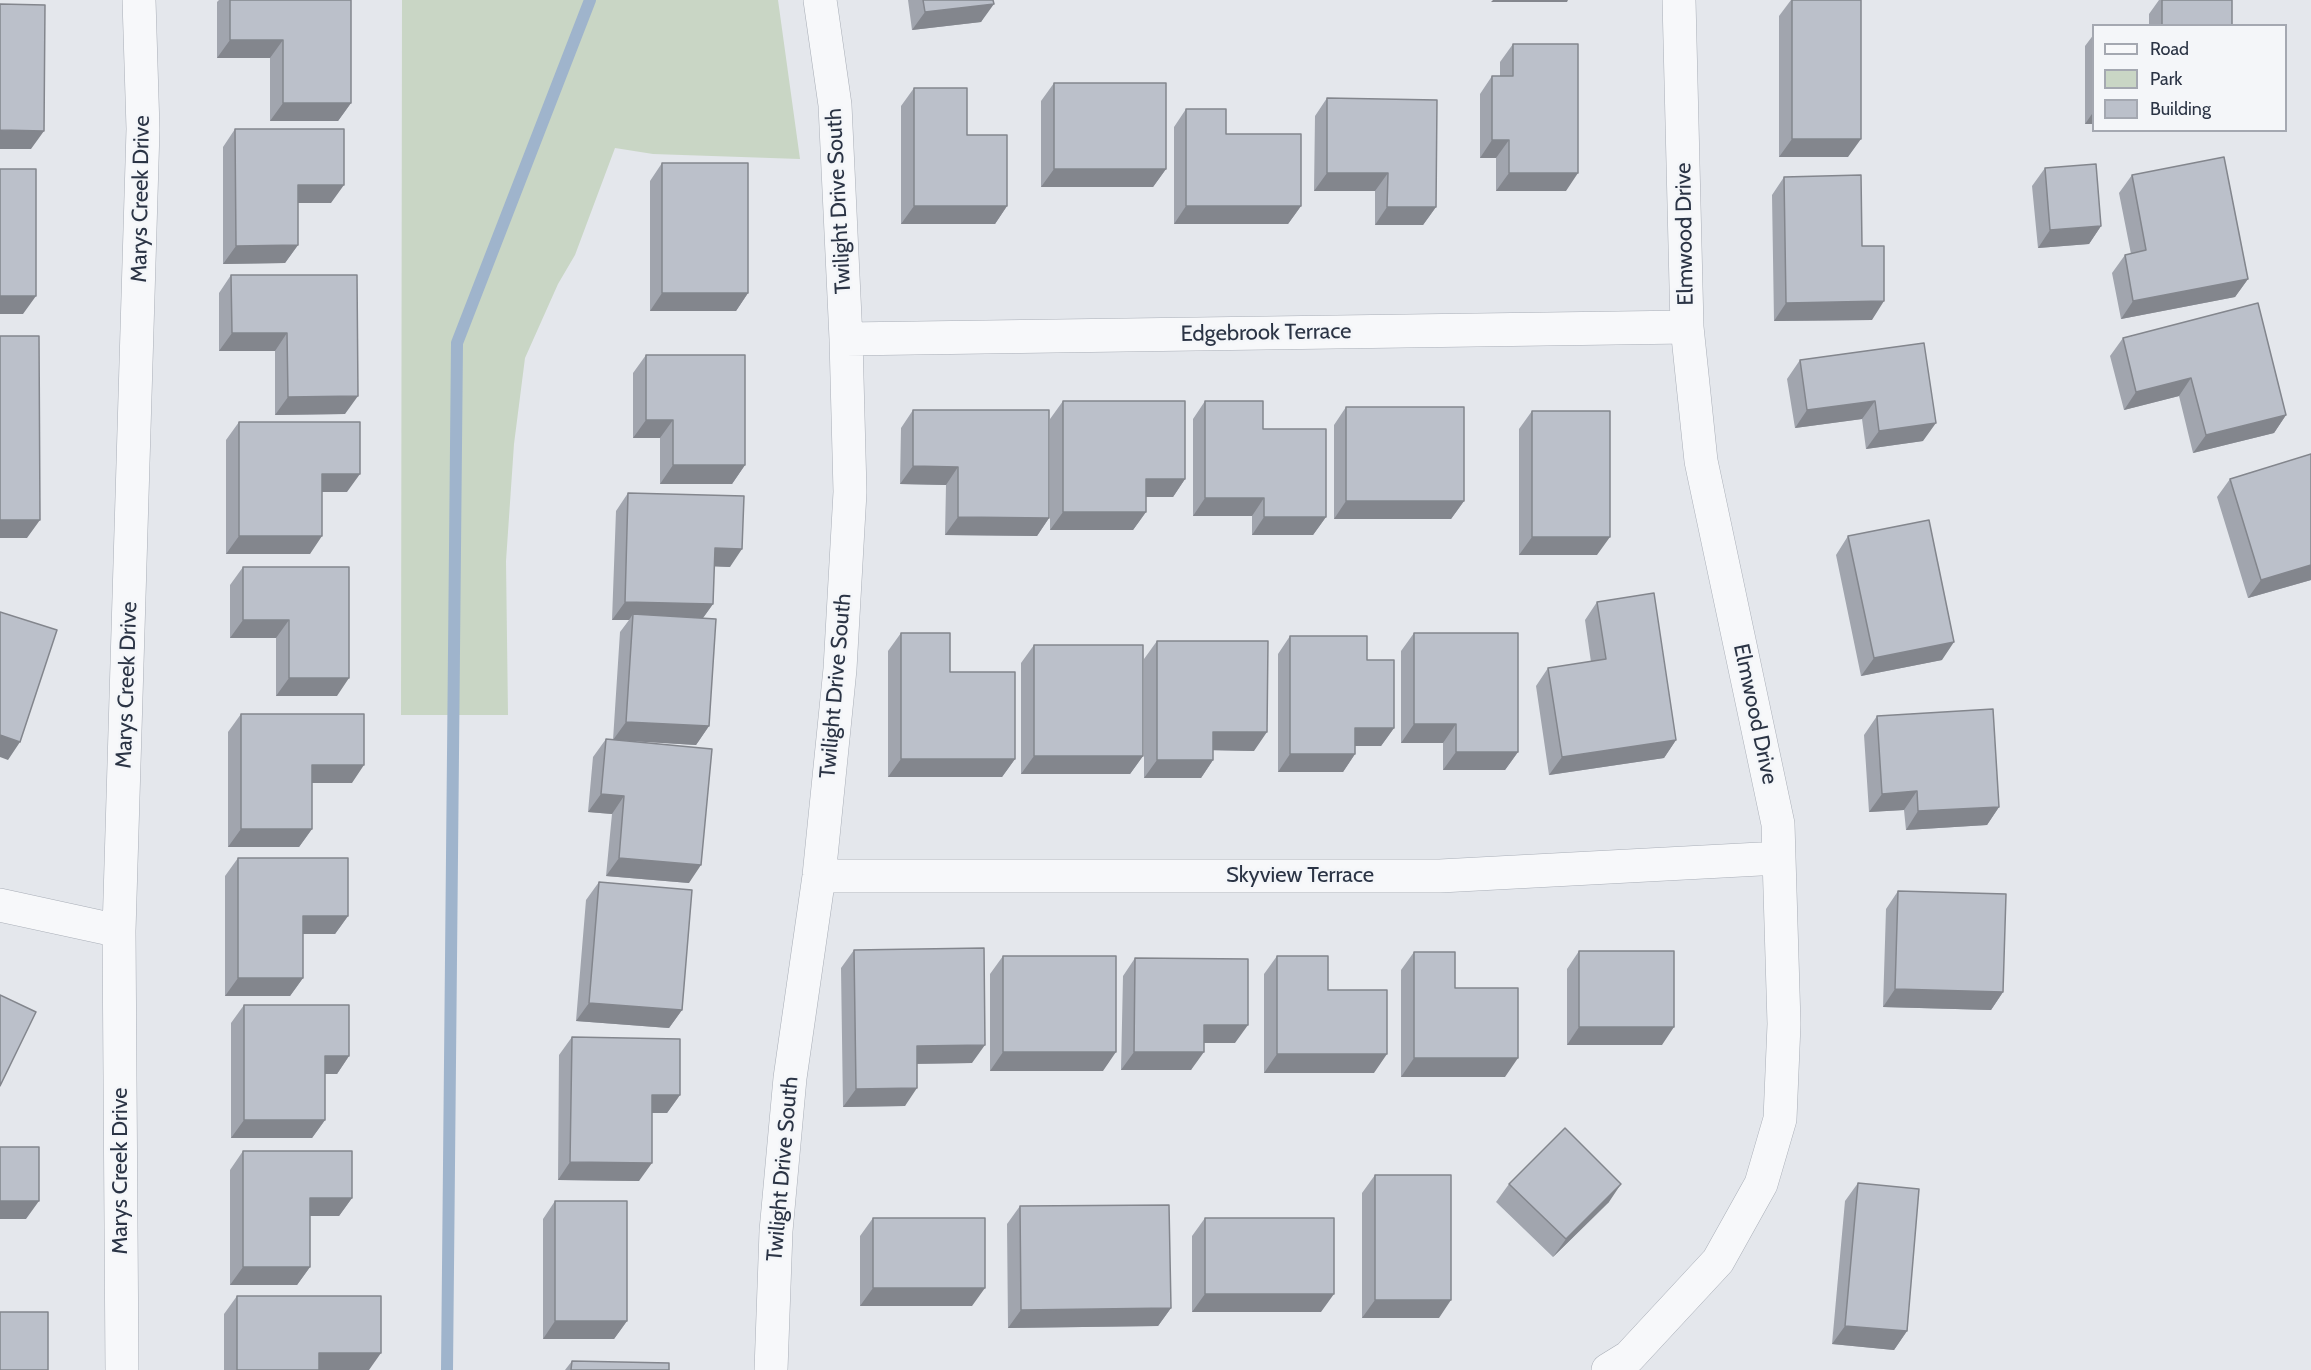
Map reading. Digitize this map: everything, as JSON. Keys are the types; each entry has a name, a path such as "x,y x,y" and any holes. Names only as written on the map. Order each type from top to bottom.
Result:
{"street":[{"name":"Marys Creek Drive","path":"122,1370 119,931 143,129 139,0"},
{"name":"Twilight Drive South","path":"771,1370 776,1231 790,1078 819,876 840,669 850,492 846,339 835,105 820,0"},
{"name":"Elmwood Drive","path":"1608,1370 1629,1357 1718,1261 1761,1184 1780,1119 1784,1024 1778,824 1701,461 1687,327 1679,0"},
{"name":"Edgebrook Terrace","path":"846,339 1687,327"},
{"name":"Skyview Terrace","path":"819,876 1440,876 1779,858"},
{"path":"0,905 119,931"}],"green space":[{"path":"402,0 778,0 800,159 653,154 615,148 575,255 558,284 525,358 514,444 506,561 508,715 401,715"}],"building":[{"path":"230,0 351,0 351,103 283,103 283,40 230,40"},
{"path":"923,0 993,0 994,4 925,12"},
{"path":"1792,0 1861,0 1861,139 1792,139"},
{"path":"2162,0 2232,0 2232,24 2162,24"},
{"path":"0,4 45,5 44,131 0,130"},
{"path":"1513,44 1578,44 1578,173 1509,173 1509,140 1492,140 1492,76 1513,76"},
{"path":"1054,83 1166,83 1166,169 1054,169"},
{"path":"914,88 967,88 967,135 1007,135 1007,206 914,206"},
{"path":"1327,98 1437,100 1436,207 1387,207 1388,173 1327,173"},
{"path":"1186,109 1226,109 1226,134 1301,134 1301,206 1186,206"},
{"path":"235,129 344,129 344,185 298,185 298,245 236,246"},
{"path":"2224,157 2248,279 2133,301 2125,255 2146,250 2132,175"},
{"path":"662,163 748,163 748,293 662,293"},
{"path":"2096,164 2101,226 2050,230 2045,168"},
{"path":"0,169 36,169 36,296 0,296"},
{"path":"1861,175 1862,246 1884,246 1884,301 1786,303 1784,177"},
{"path":"231,275 357,275 358,396 288,397 287,333 232,333"},
{"path":"2258,303 2286,415 2206,435 2191,378 2136,392 2123,338"},
{"path":"0,336 39,336 40,520 0,520"},
{"path":"1924,343 1936,423 1879,431 1875,401 1807,410 1800,360"},
{"path":"646,355 745,355 745,465 673,465 673,420 646,420"},
{"path":"1063,401 1185,401 1185,479 1146,479 1146,512 1063,512"},
{"path":"1205,401 1263,401 1263,429 1326,429 1326,517 1264,517 1264,498 1205,498"},
{"path":"1346,407 1464,407 1464,501 1346,501"},
{"path":"913,410 1049,410 1049,518 958,517 958,467 913,466"},
{"path":"1532,411 1610,411 1610,537 1532,537"},
{"path":"239,422 360,422 360,474 322,474 322,536 239,536"},
{"path":"2311,454 2311,565 2261,580 2230,479"},
{"path":"628,493 744,496 742,549 715,548 713,604 625,602"},
{"path":"1929,520 1954,642 1874,658 1848,536"},
{"path":"243,567 349,567 349,678 289,678 289,620 243,620"},
{"path":"1654,593 1676,740 1562,757 1548,668 1606,659 1597,602"},
{"path":"0,612 57,630 20,742 0,735"},
{"path":"633,614 716,619 709,726 626,722"},
{"path":"901,633 950,633 950,672 1015,672 1015,759 901,759"},
{"path":"1414,633 1518,633 1518,752 1456,752 1456,724 1414,724"},
{"path":"1290,636 1367,636 1367,660 1394,660 1394,728 1355,728 1355,754 1290,754"},
{"path":"1157,641 1268,641 1267,732 1213,732 1213,760 1157,760"},
{"path":"1034,645 1143,645 1143,756 1034,756"},
{"path":"1993,709 1999,807 1918,811 1917,791 1882,794 1877,716"},
{"path":"241,714 364,714 364,765 312,765 312,829 241,829"},
{"path":"606,739 712,749 701,865 619,858 624,796 601,794"},
{"path":"238,858 348,858 348,916 303,916 303,978 238,978"},
{"path":"599,882 692,890 682,1010 589,1003"},
{"path":"1898,891 2006,894 2003,992 1895,989"},
{"path":"984,948 985,1045 917,1046 917,1088 856,1089 854,950"},
{"path":"1579,951 1674,951 1674,1027 1579,1027"},
{"path":"1414,952 1455,952 1455,988 1518,988 1518,1058 1414,1058"},
{"path":"1003,956 1116,956 1116,1052 1003,1052"},
{"path":"1277,956 1328,956 1328,990 1387,990 1387,1054 1277,1054"},
{"path":"1135,958 1248,959 1248,1025 1204,1025 1204,1052 1134,1052"},
{"path":"0,995 36,1012 0,1086"},
{"path":"244,1005 349,1005 349,1056 325,1056 325,1120 244,1120"},
{"path":"572,1037 680,1039 680,1095 652,1095 652,1163 570,1162"},
{"path":"1565,1128 1621,1184 1566,1239 1509,1184"},
{"path":"0,1147 39,1147 39,1201 0,1201"},
{"path":"243,1151 352,1151 352,1198 310,1198 310,1267 243,1267"},
{"path":"1375,1175 1451,1175 1451,1300 1375,1300"},
{"path":"1858,1183 1919,1189 1907,1331 1845,1326"},
{"path":"555,1201 627,1201 627,1321 555,1321"},
{"path":"1169,1205 1171,1308 1021,1310 1020,1206"},
{"path":"873,1218 985,1218 985,1288 873,1288"},
{"path":"1205,1218 1334,1218 1334,1294 1205,1294"},
{"path":"237,1296 381,1296 381,1353 319,1353 319,1370 237,1370"},
{"path":"0,1312 48,1312 48,1370 0,1370"},
{"path":"572,1361 669,1363 669,1370 571,1370"}],"waterway":[{"path":"447,1370 457,343 590,0"}]}
